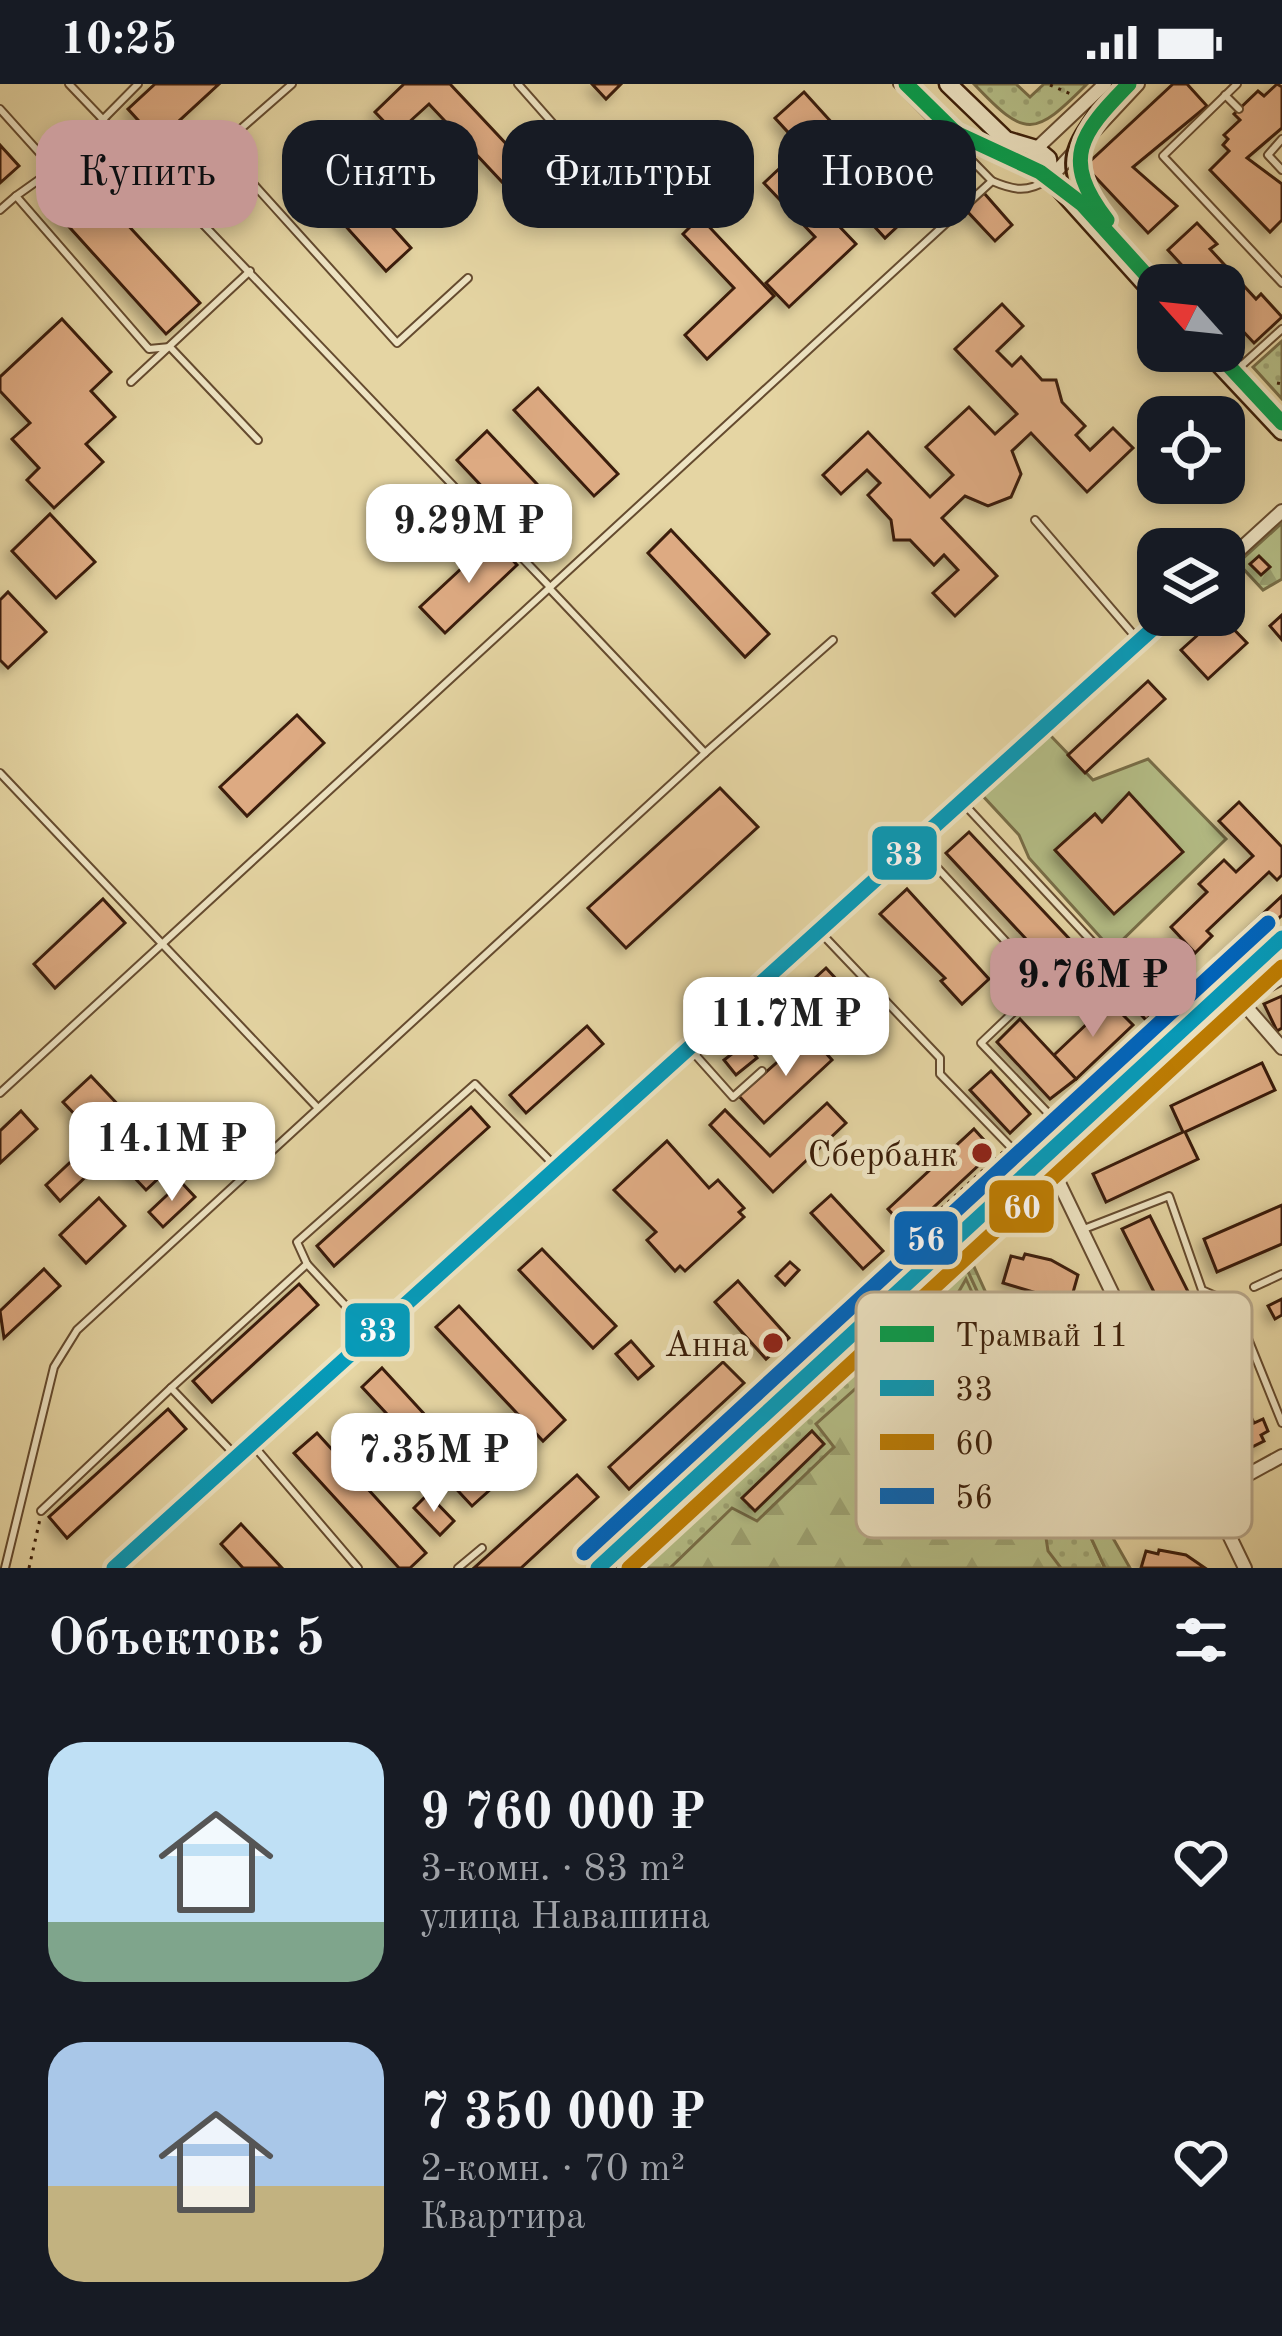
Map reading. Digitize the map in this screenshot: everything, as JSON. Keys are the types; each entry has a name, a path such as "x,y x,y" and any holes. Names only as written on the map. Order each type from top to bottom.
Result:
{"main road":[{"path":"948,84 1006,140 1049,161 1137,272"},
{"path":"1227,372 1282,431"},
{"path":"899,1292 1282,938"},
{"path":"598,1568 856,1331"}],"street":[{"path":"1049,161 1105,84"},
{"path":"1049,161 1138,84"},
{"path":"1245,545 1282,511"},
{"path":"114,1568 1145,636"},
{"path":"1229,987 1282,1048"},
{"path":"1039,1163 1084,1229 1114,1292"},
{"path":"1252,1472 1282,1456"},
{"path":"1231,1538 1245,1568"}],"lane":[{"path":"69,84 705,753"},
{"path":"102,118 138,84"},
{"path":"292,84 220,147 397,343 468,278"},
{"path":"518,84 549,120"},
{"path":"897,84 992,181 1032,189 1049,161"},
{"path":"1234,85 1163,156 1282,284"},
{"path":"1225,95 1239,110"},
{"path":"0,109 36,149"},
{"path":"1282,139 1272,144 1268,155 1282,170"},
{"path":"0,1093 992,181"},
{"path":"0,210 36,182"},
{"path":"16,196 149,349 170,347"},
{"path":"131,382 250,272"},
{"path":"1230,375 1282,329"},
{"path":"170,347 258,440"},
{"path":"1035,520 1139,641"},
{"path":"5,1568 54,1367 76,1330 316,1106 833,640"},
{"path":"0,773 316,1106"},
{"path":"915,844 1051,990 1098,948 961,801"},
{"path":"818,931 940,1058 940,1074 1039,1163"},
{"path":"1260,992 1282,981"},
{"path":"1044,983 981,1042 1068,1134"},
{"path":"689,1047 733,1097 762,1071"},
{"path":"373,1334 307,1264 297,1243 475,1084 556,1168"},
{"path":"1084,1229 1169,1196 1207,1292"},
{"path":"41,1511 307,1264"},
{"path":"1254,1287 1282,1274"},
{"path":"1252,1349 1282,1423"},
{"path":"171,1388 236,1456"},
{"path":"251,1443 358,1568"},
{"path":"458,1568 482,1548"}],"path":[{"path":"1049,85 1078,97"},
{"path":"897,1261 897,1249 1004,1151 1009,1157"},
{"path":"29,1568 41,1511"}],"green space":[{"path":"974,84 1016,84 1030,97 1044,84 1087,84 1054,114 1030,124 1006,115"},
{"path":"1282,341 1282,399 1253,367"},
{"path":"1282,523 1282,579 1263,590 1245,571 1245,557"},
{"path":"1050,735 1093,780 1148,759 1226,839 1112,950 1029,858 1019,835 982,795"},
{"path":"1003,1156 1010,1164 945,1223 938,1215"},
{"path":"965,1244 971,1260 966,1267 978,1292 913,1292"},
{"path":"971,1260 986,1292 978,1292 966,1267"},
{"path":"856,1344 856,1538 1091,1538 1105,1568 611,1568"},
{"path":"856,1388 856,1538 1046,1538 1048,1551 1061,1568 670,1568 732,1508 757,1521 834,1447 816,1424"},
{"path":"1091,1538 1113,1538 1130,1568 1105,1568"}],"building":[{"path":"155,84 219,84 180,120 138,120 128,109"},
{"path":"404,84 450,84 502,139 502,182 478,156 478,120 444,120 429,104 411,120 383,120 375,112"},
{"path":"592,84 621,84 606,99"},
{"path":"1173,84 1187,84 1207,106 1133,167 1177,206 1148,233 1085,166"},
{"path":"1277,84 1282,87 1282,128 1247,158 1282,184 1282,220 1270,232 1210,170 1229,151 1223,145 1228,139 1224,135 1240,120 1234,114 1258,91 1264,96"},
{"path":"804,92 829,120 778,121 775,118"},
{"path":"0,145 19,166 0,183"},
{"path":"778,170 778,198 764,183"},
{"path":"984,193 1012,225 995,241 976,221 976,201"},
{"path":"1197,223 1217,244 1210,249 1224,264 1181,264 1168,250"},
{"path":"70,228 130,228 200,303 166,334"},
{"path":"347,228 393,228 411,248 386,271"},
{"path":"689,228 710,228 774,296 707,359 685,335 734,288 683,234"},
{"path":"806,228 841,228 856,244 789,307 766,283 815,237"},
{"path":"876,228 896,228 885,238"},
{"path":"1245,287 1256,299 1261,294 1282,317 1254,343 1245,333"},
{"path":"1002,304 1023,326 997,351 1012,366 1021,357 1042,380 1056,380 1062,402 1085,426 1076,435 1090,450 1113,428 1133,448 1087,492 1031,433 1012,451 1021,474 1011,497 988,506 965,496 942,518 997,576 955,616 933,593 958,570 944,555 934,565 910,540 894,540 891,520 868,495 880,483 867,470 841,494 823,475 868,432 930,497 953,475 926,447 969,407 995,434 1017,414 955,349"},
{"path":"62,319 111,372 91,391 115,417 86,444 103,462 54,508 27,480 39,468 12,439 30,423 0,391 0,377"},
{"path":"538,388 618,474 594,496 514,410"},
{"path":"487,431 567,516 537,545 457,460"},
{"path":"50,514 95,562 56,598 12,551"},
{"path":"671,530 769,634 745,657 648,553"},
{"path":"493,539 517,565 445,633 420,607"},
{"path":"1259,556 1270,567 1261,575 1250,564"},
{"path":"8,592 46,632 8,668 0,660 0,600"},
{"path":"1282,615 1282,640 1270,626"},
{"path":"1197,636 1240,636 1247,643 1208,679 1181,650"},
{"path":"1148,681 1165,699 1085,773 1068,755"},
{"path":"297,715 324,743 247,816 220,787"},
{"path":"720,788 758,827 626,948 588,908"},
{"path":"1129,793 1183,852 1114,914 1055,850 1095,814 1102,822"},
{"path":"1239,802 1282,847 1282,875 1277,880 1269,872 1207,931 1212,936 1195,953 1171,927 1207,892 1199,884 1224,860 1236,872 1253,856 1219,821"},
{"path":"969,832 1077,947 1054,969 946,853"},
{"path":"907,889 989,979 962,1004 941,981 945,978 880,914"},
{"path":"1282,896 1282,915 1226,968 1216,957"},
{"path":"103,899 125,923 55,988 34,964"},
{"path":"1174,964 1189,980 1146,1020 1116,987 1134,971 1148,987"},
{"path":"826,968 878,1024 856,1045 804,988"},
{"path":"1282,996 1282,1028 1277,1031 1264,1004"},
{"path":"1110,1002 1133,1025 1076,1079 1054,1055"},
{"path":"1020,1019 1076,1079 1050,1099 997,1042"},
{"path":"587,1026 603,1044 526,1113 510,1095"},
{"path":"809,1034 832,1060 764,1123 739,1096"},
{"path":"746,1043 757,1058 736,1075 724,1060"},
{"path":"1262,1063 1275,1090 1185,1132 1198,1159 1106,1202 1093,1174 1183,1132 1171,1106"},
{"path":"991,1071 1030,1114 1010,1133 970,1090"},
{"path":"91,1076 174,1164 146,1190 63,1102"},
{"path":"827,1103 846,1123 773,1192 710,1125 725,1110 770,1156"},
{"path":"471,1107 489,1127 334,1266 317,1246"},
{"path":"21,1111 37,1129 0,1163 0,1131"},
{"path":"974,1129 994,1151 908,1231 888,1209"},
{"path":"667,1141 709,1188 718,1180 744,1208 739,1212 744,1217 685,1271 680,1266 675,1271 647,1240 656,1232 614,1190"},
{"path":"79,1154 93,1170 60,1201 46,1185"},
{"path":"181,1182 195,1197 163,1227 149,1212"},
{"path":"831,1195 883,1251 863,1269 811,1213"},
{"path":"99,1198 125,1226 86,1263 60,1235"},
{"path":"1282,1205 1282,1244 1217,1272 1204,1239"},
{"path":"1150,1216 1188,1292 1154,1292 1122,1229"},
{"path":"542,1249 616,1326 593,1348 519,1270"},
{"path":"1025,1254 1051,1260 1078,1275 1073,1292 1033,1292 1003,1283 1011,1256 1023,1259"},
{"path":"790,1262 799,1270 785,1285 776,1276"},
{"path":"44,1269 60,1286 4,1338 0,1311"},
{"path":"738,1281 789,1338 766,1359 715,1302"},
{"path":"299,1284 318,1305 212,1402 193,1381"},
{"path":"1282,1299 1282,1315 1275,1319 1268,1306"},
{"path":"459,1306 565,1420 543,1441 436,1327"},
{"path":"631,1341 653,1366 638,1379 616,1354"},
{"path":"723,1362 744,1383 629,1489 609,1467"},
{"path":"382,1368 492,1488 472,1506 362,1387"},
{"path":"168,1409 186,1429 67,1538 49,1517"},
{"path":"1252,1419 1254,1423 1263,1419 1268,1431 1261,1435 1264,1441 1252,1447"},
{"path":"812,1431 824,1444 755,1511 742,1498"},
{"path":"317,1433 426,1553 410,1568 399,1568 294,1453"},
{"path":"577,1475 598,1497 521,1568 474,1568"},
{"path":"428,1494 454,1521 440,1535 414,1508"},
{"path":"241,1524 282,1568 243,1568 221,1544"},
{"path":"1159,1550 1186,1555 1205,1568 1141,1568 1146,1551 1158,1554"}],"tram line":[{"name":"11","path":"906,84 956,133 1040,172 1082,204 1137,265"},
{"name":"11","path":"1107,220 1084,180 1082,148 1098,118 1129,84"},
{"path":"1071,189 1066,156 1091,108"},
{"path":"982,136 1027,155 1094,206"},
{"name":"11","path":"1235,372 1282,423"}],"transit line":[{"name":"33","path":"114,1568 1145,636"},
{"name":"56","path":"867,1292 1268,923"},
{"name":"33","path":"898,1292 1282,938"},
{"name":"60","path":"929,1292 1282,967"},
{"name":"56","path":"584,1553 856,1302"},
{"name":"33","path":"598,1568 856,1330"},
{"name":"60","path":"629,1568 856,1359"}],"place":[{"name":"Сбербанк","path":"982,1153"},
{"name":"Анна","path":"773,1343"}]}
